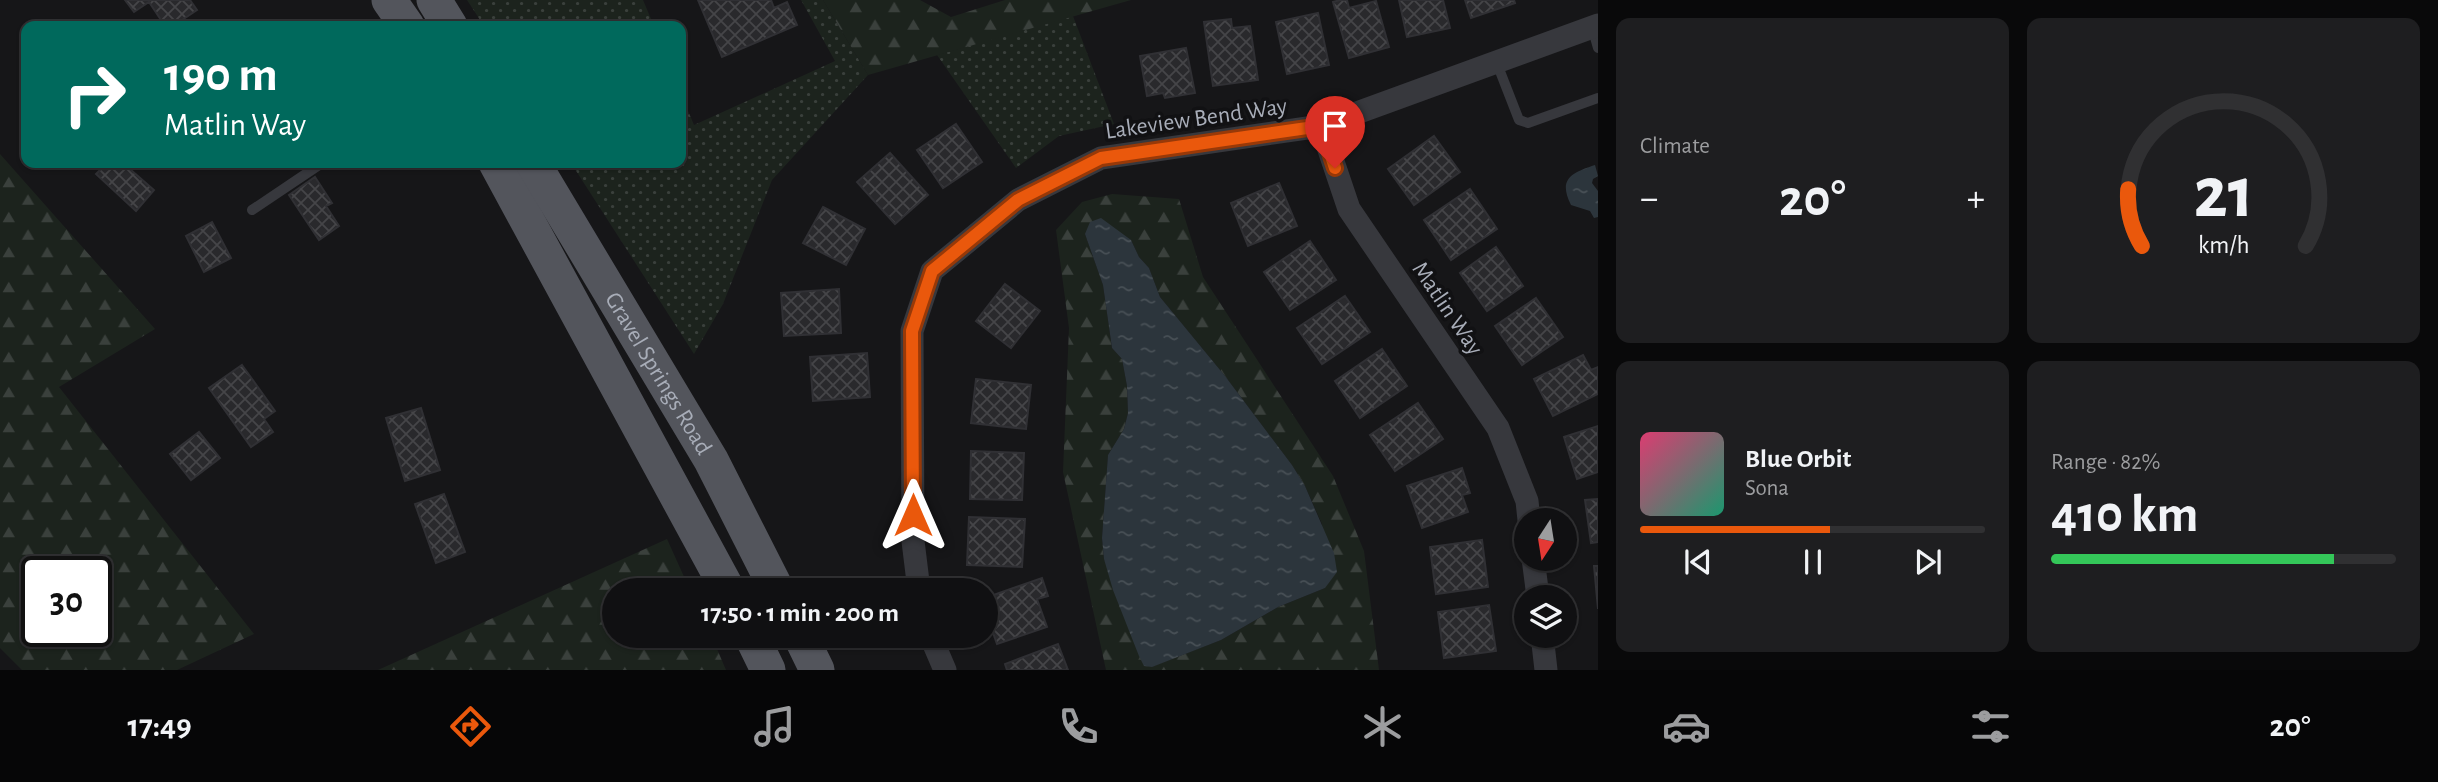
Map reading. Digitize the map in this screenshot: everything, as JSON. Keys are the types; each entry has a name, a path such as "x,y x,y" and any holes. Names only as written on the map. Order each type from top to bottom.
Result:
{"main road":[{"path":"389,0 404,21"},
{"path":"434,0 447,21"},
{"name":"Gravel Springs Road","path":"499,168 721,578"},
{"name":"Gravel Springs Road","path":"536,168 711,460 771,578"},
{"path":"757,648 768,670"},
{"path":"806,648 817,670"}],"street":[{"name":"Lakeview Bend Way","path":"918,578 913,541 912,331 932,271 1018,200 1101,158 1321,126 1496,61 1596,34"},
{"name":"Matlin Way","path":"1321,126 1349,209 1498,428 1528,508"},
{"path":"936,648 945,670"},
{"path":"1543,648 1546,670"}],"lane":[{"path":"1496,61 1519,120 1528,123 1598,98"},
{"path":"252,210 315,168"}],"green space":[{"path":"467,0 643,0 652,21 481,21"},
{"path":"801,0 823,0 868,75 772,180 723,304 694,354 574,168 686,168 686,106 694,125 835,61"},
{"path":"823,0 920,0 951,17 1005,0 1131,0 868,75"},
{"path":"1073,16 1114,124 1059,136 1016,168 937,55"},
{"path":"0,154 155,329 59,387 254,634 177,670 22,670 0,648"},
{"path":"1112,194 1179,199 1203,277 1333,476 1364,551 1379,670 1106,670 1063,472 1069,328 1056,230 1082,202","holes":["1085,234 1131,240 1139,257 1149,268 1160,297 1225,376 1305,486 1322,524 1325,588 1278,607 1221,640 1151,667 1104,559 1102,538 1108,455 1124,429 1128,413 1127,386 1122,359 1112,348 1103,285"]},
{"path":"667,539 685,578 602,578 602,648 717,648 726,670 378,670"}],"water":[{"path":"1595,165 1598,176 1592,183 1598,191 1598,217 1594,218 1590,211 1571,205 1566,189 1573,174"},
{"path":"1101,218 1131,240 1139,257 1149,268 1160,297 1225,376 1292,465 1305,486 1334,553 1337,572 1325,588 1278,607 1221,640 1152,667 1144,666 1139,656 1104,559 1102,538 1108,455 1124,429 1128,413 1122,359 1112,348 1103,285 1085,234 1090,222"}],"building":[{"path":"125,0 190,0 197,10 180,21 162,21 149,2 134,12"},
{"path":"698,0 771,0 774,8 787,2 797,25 722,57"},
{"path":"1347,0 1349,8 1376,1 1389,47 1349,58 1333,2"},
{"path":"1399,0 1443,0 1450,28 1407,37"},
{"path":"1465,0 1514,0 1515,3 1471,18"},
{"path":"1318,13 1329,65 1287,74 1276,22"},
{"path":"1231,19 1232,28 1250,26 1258,80 1213,86 1204,22"},
{"path":"1186,48 1195,93 1165,98 1163,93 1147,96 1140,56"},
{"path":"956,124 982,162 943,188 917,150"},
{"path":"1434,136 1460,172 1414,205 1388,169"},
{"path":"890,153 928,195 895,224 857,182"},
{"path":"102,168 129,168 154,190 136,211 96,174"},
{"path":"315,177 332,203 326,206 339,226 319,240 289,195"},
{"path":"1279,183 1297,226 1248,246 1231,203"},
{"path":"1470,189 1497,229 1451,260 1424,220"},
{"path":"823,207 865,229 846,265 803,243"},
{"path":"212,222 231,258 204,272 186,236"},
{"path":"1310,241 1336,280 1290,310 1264,272"},
{"path":"1496,247 1523,286 1487,311 1460,273"},
{"path":"1005,284 1040,311 1011,348 976,321"},
{"path":"839,289 841,333 784,336 781,293"},
{"path":"1345,296 1370,332 1322,364 1297,328"},
{"path":"1536,298 1563,337 1522,365 1495,326"},
{"path":"1382,349 1407,386 1360,418 1335,381"},
{"path":"867,353 870,397 813,401 810,357"},
{"path":"1583,355 1591,370 1598,367 1598,394 1553,416 1534,379"},
{"path":"242,365 275,411 264,419 273,432 251,447 209,388"},
{"path":"976,379 1031,385 1026,429 971,423"},
{"path":"1418,403 1443,439 1395,471 1370,435"},
{"path":"421,408 440,470 405,481 386,418"},
{"path":"1598,426 1598,472 1577,479 1564,437"},
{"path":"199,432 220,458 191,480 170,454"},
{"path":"971,451 1024,453 1022,500 970,499"},
{"path":"1462,468 1470,493 1462,495 1468,512 1422,528 1407,486"},
{"path":"444,494 465,552 436,563 415,504"},
{"path":"1598,499 1598,542 1591,543 1585,500"},
{"path":"969,517 1025,519 1022,567 967,565"},
{"path":"1482,540 1488,587 1436,594 1430,547"},
{"path":"1594,566 1598,566 1598,609"},
{"path":"1042,578 1048,596 1037,599 1047,627 998,644 998,593"},
{"path":"1489,605 1496,651 1444,658 1438,612"},
{"path":"1058,644 1068,670 1007,670 1005,664"}],"route":[{"path":"913,515 912,331 932,271 1018,200 1101,158 1321,126 1335,168"}]}
